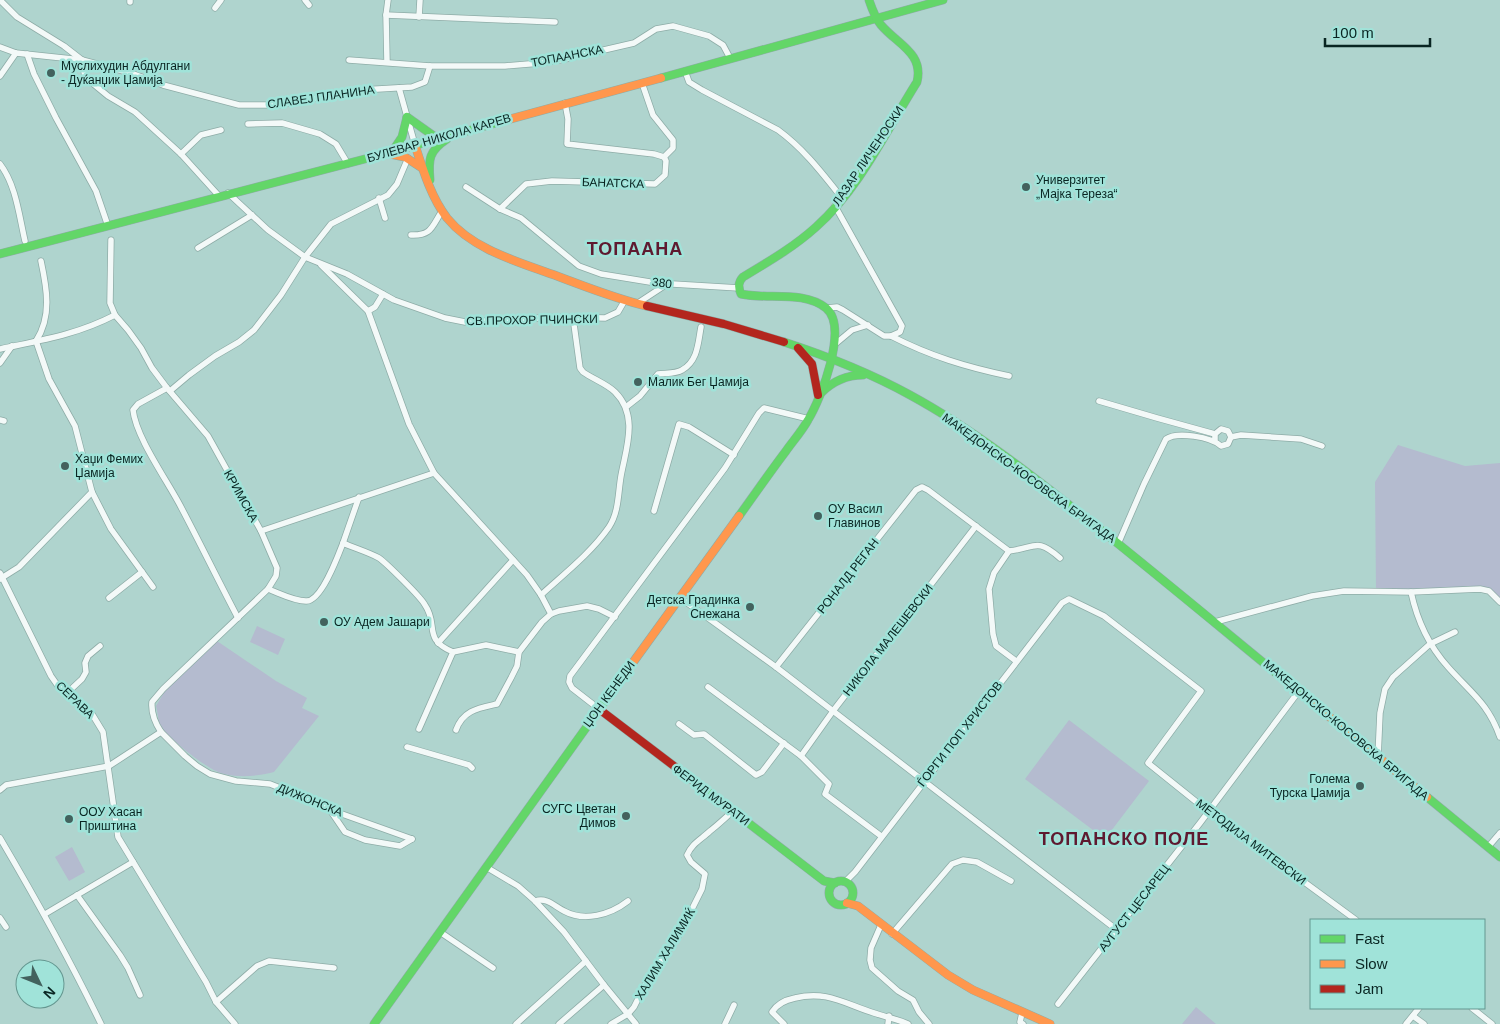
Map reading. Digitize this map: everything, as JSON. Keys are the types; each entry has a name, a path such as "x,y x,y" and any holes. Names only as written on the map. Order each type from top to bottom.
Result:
{"street":[{"name":"СЛАВЕЈ ПЛАНИНА","path":"0,0 17,17 64,46 82,60 239,105 279,105 361,90 415,86 424,83 430,66"},
{"path":"214,8 221,0"},
{"path":"387,62 386,15 388,0"},
{"path":"420,0 420,17"},
{"name":"ЛАЗАР ЛИЧЕНОСКИ","path":"739,288 739,281 743,276 784,252 824,219 842,198 869,160 917,82 919,65 915,58 885,30 876,18 869,0"},
{"name":"БУЛЕВАР НИКОЛА КАРЕВ","path":"0,254 228,193 348,164 943,0"},
{"path":"386,15 555,22"},
{"name":"ТОПААНСКА","path":"349,60 430,66 505,66 565,59 634,43 656,29 673,26 709,36 723,45 730,58"},
{"path":"0,48 16,53 82,60 85,77 108,96 135,112 181,154 220,196"},
{"path":"0,76 16,53"},
{"path":"27,54 34,74 56,118 96,191 108,226"},
{"path":"685,71 689,82 787,136 817,165 842,198"},
{"path":"565,103 568,119 567,144 654,154 664,157 673,148 673,140 653,115 642,83"},
{"path":"399,88 415,145"},
{"path":"407,117 438,139"},
{"path":"407,117 402,137 388,153 408,158 423,169"},
{"path":"248,124 282,123 320,134 336,144 348,164"},
{"path":"181,154 201,135 221,130"},
{"path":"430,189 428,162 436,146 453,134"},
{"name":"МАКЕДОНСКО-КОСОВСКА БРИГАДА","path":"415,145 430,189 442,211 456,228 492,249 533,268 625,300 790,343 831,358 902,391 952,419 1118,544 1300,691 1500,857"},
{"name":"БАНАТСКА","path":"500,210 526,184 552,181 655,184 665,175 666,161 664,157"},
{"path":"238,618 182,509 140,433 133,410 138,404 169,390 215,356 240,342 254,330 281,295 305,257 331,224 388,195 397,184 408,158"},
{"path":"0,164 9,177 25,241"},
{"name":"380","path":"466,187 500,210 521,218 579,266 601,274 667,284 739,288 741,294 802,298 827,308"},
{"name":"СВ.ПРОХОР ПЧИНСКИ","path":"228,193 268,230 305,257 347,274 394,300 420,310 464,322 573,317 605,318 618,312 625,300"},
{"path":"379,198 384,218"},
{"path":"827,308 837,307 884,336 891,336 900,332 902,326 835,206"},
{"path":"411,235 425,234 431,230 442,211"},
{"path":"198,248 252,215"},
{"name":"КРИМСКА","path":"111,240 110,303 115,315 137,342 152,368 208,436 261,531 277,568 276,576 268,589 163,689 152,702 152,715 160,732"},
{"path":"41,261 48,291 46,322 36,341 49,379 75,426 92,492 112,529 153,588"},
{"path":"318,262 368,311 408,424 434,473 514,560 541,595 551,614"},
{"path":"638,304 667,284"},
{"path":"368,311 375,307 383,294"},
{"path":"827,308 833,316 836,327 831,358"},
{"path":"0,348 66,335 115,315"},
{"path":"541,595 589,550 609,527 615,516 630,435 626,407 615,392 583,372 580,368 573,317"},
{"path":"834,345 852,330 868,325"},
{"path":"626,407 640,396 658,374 681,371 688,365 696,356 701,327"},
{"path":"891,336 932,356 1008,376"},
{"path":"790,343 803,352 813,364 816,373 818,397"},
{"path":"0,362 12,346"},
{"name":"ЏОН КЕНЕДИ","path":"374,1024 679,597 737,521 809,419 831,358"},
{"path":"818,397 826,388 843,377 852,374 870,375"},
{"path":"1099,401 1215,434"},
{"path":"599,709 572,688 569,679 734,456 754,421 764,408 809,419"},
{"path":"654,511 679,424 707,437 734,456"},
{"path":"1118,544 1166,439 1180,434 1215,441 1220,446 1228,444 1231,437 1228,431 1221,429 1215,434"},
{"path":"1215,434 1215,441"},
{"path":"1231,437 1241,435 1301,439 1322,446"},
{"path":"261,531 434,473"},
{"name":"РОНАЛД РЕГАН","path":"776,667 916,490 922,487 928,490 976,526"},
{"path":"1,577 20,566 92,492"},
{"path":"268,589 305,602 312,600 318,595 343,543 359,497"},
{"path":"976,526 1009,551"},
{"name":"НИКОЛА МАЛЕШЕВСКИ","path":"801,756 833,711 976,526"},
{"path":"343,543 379,558 420,599 428,610 433,636 442,647 453,652 486,645 519,652"},
{"path":"1016,661 996,646 993,634 989,588 994,573 1009,551 1040,545 1046,547 1060,558"},
{"path":"438,643 514,560"},
{"path":"109,598 142,572"},
{"name":"СЕРАВА","path":"1,577 51,676 66,693 92,714 103,732 118,837 206,982 216,1002 235,1024"},
{"path":"1215,622 1312,596 1344,591 1410,592 1480,588 1489,591 1500,602"},
{"path":"1410,592 1415,612 1430,644 1447,666 1476,695 1489,712 1500,738"},
{"path":"679,597 776,667 1116,930"},
{"name":"ЃОРГИ ПОП ХРИСТОВ","path":"849,884 855,872 881,836 1016,661 1062,602 1069,599 1104,616 1201,691 1148,763"},
{"path":"456,730 459,722 471,710 497,704 512,678 517,666 519,652 542,622 551,614 566,609 588,606 599,608 615,618"},
{"path":"1378,757 1380,713 1385,689 1393,677 1430,644 1455,632"},
{"path":"66,693 82,679 86,672 85,663 88,656 100,646"},
{"path":"419,729 453,652"},
{"path":"708,687 801,756 829,784 825,794 881,836"},
{"name":"АУГУСТ ЦЕСАРЕЦ","path":"1058,1004 1209,812 1300,691"},
{"name":"ФЕРИД МУРАТИ","path":"599,709 824,881 829,890"},
{"path":"679,724 694,735 704,734 756,774 762,772 784,743"},
{"path":"0,790 6,785 109,766 160,732"},
{"name":"ДИЖОНСКА","path":"160,732 184,756 210,774 236,781 270,784 297,794 328,809 412,839 400,846 365,840 346,832 328,809"},
{"path":"407,747 469,765 472,768"},
{"name":"МЕТОДИЈА МИТЕВСКИ","path":"1148,763 1209,812 1355,919"},
{"name":"ХАЛИМ ХАЛИМИЌ","path":"611,1024 628,1014 634,1007 648,979 678,937 702,889 705,874 687,855 689,850 698,840 732,812"},
{"path":"1488,847 1500,833"},
{"path":"0,838 45,914 101,1024"},
{"path":"892,934 952,864 963,860 977,862 1011,881"},
{"path":"45,914 133,862"},
{"path":"486,867 518,886 535,901 564,932 636,1024"},
{"name":"ФЕРИД МУРАТИ","path":"824,881 835,883"},
{"path":"853,896 847,903 842,905 831,900 829,890 835,883 841,881 849,884 858,906 892,934 948,975 972,990 1050,1024"},
{"path":"77,895 120,955 140,995"},
{"path":"535,901 542,899 549,901 575,916 604,915 617,910 628,901"},
{"path":"847,903 858,906"},
{"path":"0,918 6,927"},
{"path":"882,926 871,948 870,960 872,968 898,991 913,1000 919,1012 929,1024"},
{"path":"440,932 493,968"},
{"path":"216,1002 257,966 269,961 334,968"},
{"path":"516,1024 586,961"},
{"path":"559,1024 604,985"},
{"path":"784,1024 772,1012 776,1006 790,999 804,996 823,996 841,1000 908,1024"},
{"path":"725,1024 734,1005"},
{"path":"1406,1024 1418,1009"},
{"path":"1473,1009 1492,1024"},
{"path":"1022,1013 1020,1022 1022,1024"},
{"path":"888,1024 889,1016"},
{"path":"1413,1016 1424,1024"}],"shaded area":[{"path":"1398,445 1465,466 1500,463 1500,598 1489,591 1376,590 1375,482"},
{"path":"257,626 285,639 278,655 250,642"},
{"path":"217,641 276,681 307,698 302,708 319,716 274,772 243,776 217,772 200,762 167,734 161,726 156,706 165,691"},
{"path":"1069,720 1149,781 1105,839 1025,779"},
{"path":"72,847 85,872 69,881 55,857"},
{"path":"1196,1007 1216,1024 1182,1024"}],"traffic: fast":[{"path":"739,516 803,428 813,410 820,396 830,363 835,331 832,317 826,308 817,302 796,297 741,294 739,283 743,277 799,241 832,212 859,177 917,82 917,64 913,56 881,25 875,16 869,0"},
{"path":"661,78 943,0"},
{"path":"407,117 438,139"},
{"path":"392,152 402,137 407,117"},
{"path":"0,254 507,120"},
{"path":"430,180 429,166 431,156 436,148 447,139"},
{"path":"784,342 879,379 935,409 984,441 1101,530 1309,700"},
{"path":"821,393 830,385 840,380 851,376 863,375"},
{"path":"374,1024 626,672"},
{"path":"695,782 824,881 835,883"},
{"path":"1427,797 1500,857"},
{"path":"841,881 846,882 852,888 853,893 852,898 846,904 841,905 836,904 830,898 829,893 830,888 836,882 841,881"}],"traffic: slow":[{"path":"507,120 661,78"},
{"path":"415,145 428,183 441,210 470,239 512,260 613,296 647,306"},
{"path":"390,154 405,157 422,168"},
{"path":"626,672 739,516"},
{"path":"1309,700 1427,797"},
{"path":"847,903 858,906 948,975 973,990 1050,1024"}],"traffic: jam":[{"path":"647,306 724,324 784,342"},
{"path":"798,348 812,364 818,395"},
{"path":"599,709 695,782"}],"place":[{"name":"Муслихудин Абдулгани - Дуќанџик Џамија","path":"51,73"},
{"name":"Универзитет „Мајка Тереза“","path":"1026,187"},
{"name":"Малик Бег Џамија","path":"638,382"},
{"name":"Хаџи Фемих Џамија","path":"65,466"},
{"name":"ОУ Васил Главинов","path":"818,516"},
{"name":"Детска Градинка Снежана","path":"750,607"},
{"name":"ОУ Адем Јашари","path":"324,622"},
{"name":"Голема Турска Џамија","path":"1360,786"},
{"name":"СУГС Цветан Димов","path":"626,816"},
{"name":"ООУ Хасан Приштина","path":"69,819"}],"district":[{"name":"ТОПААНА","path":"635,249"},
{"name":"ТОПАНСКО ПОЛЕ","path":"1124,839"}]}
